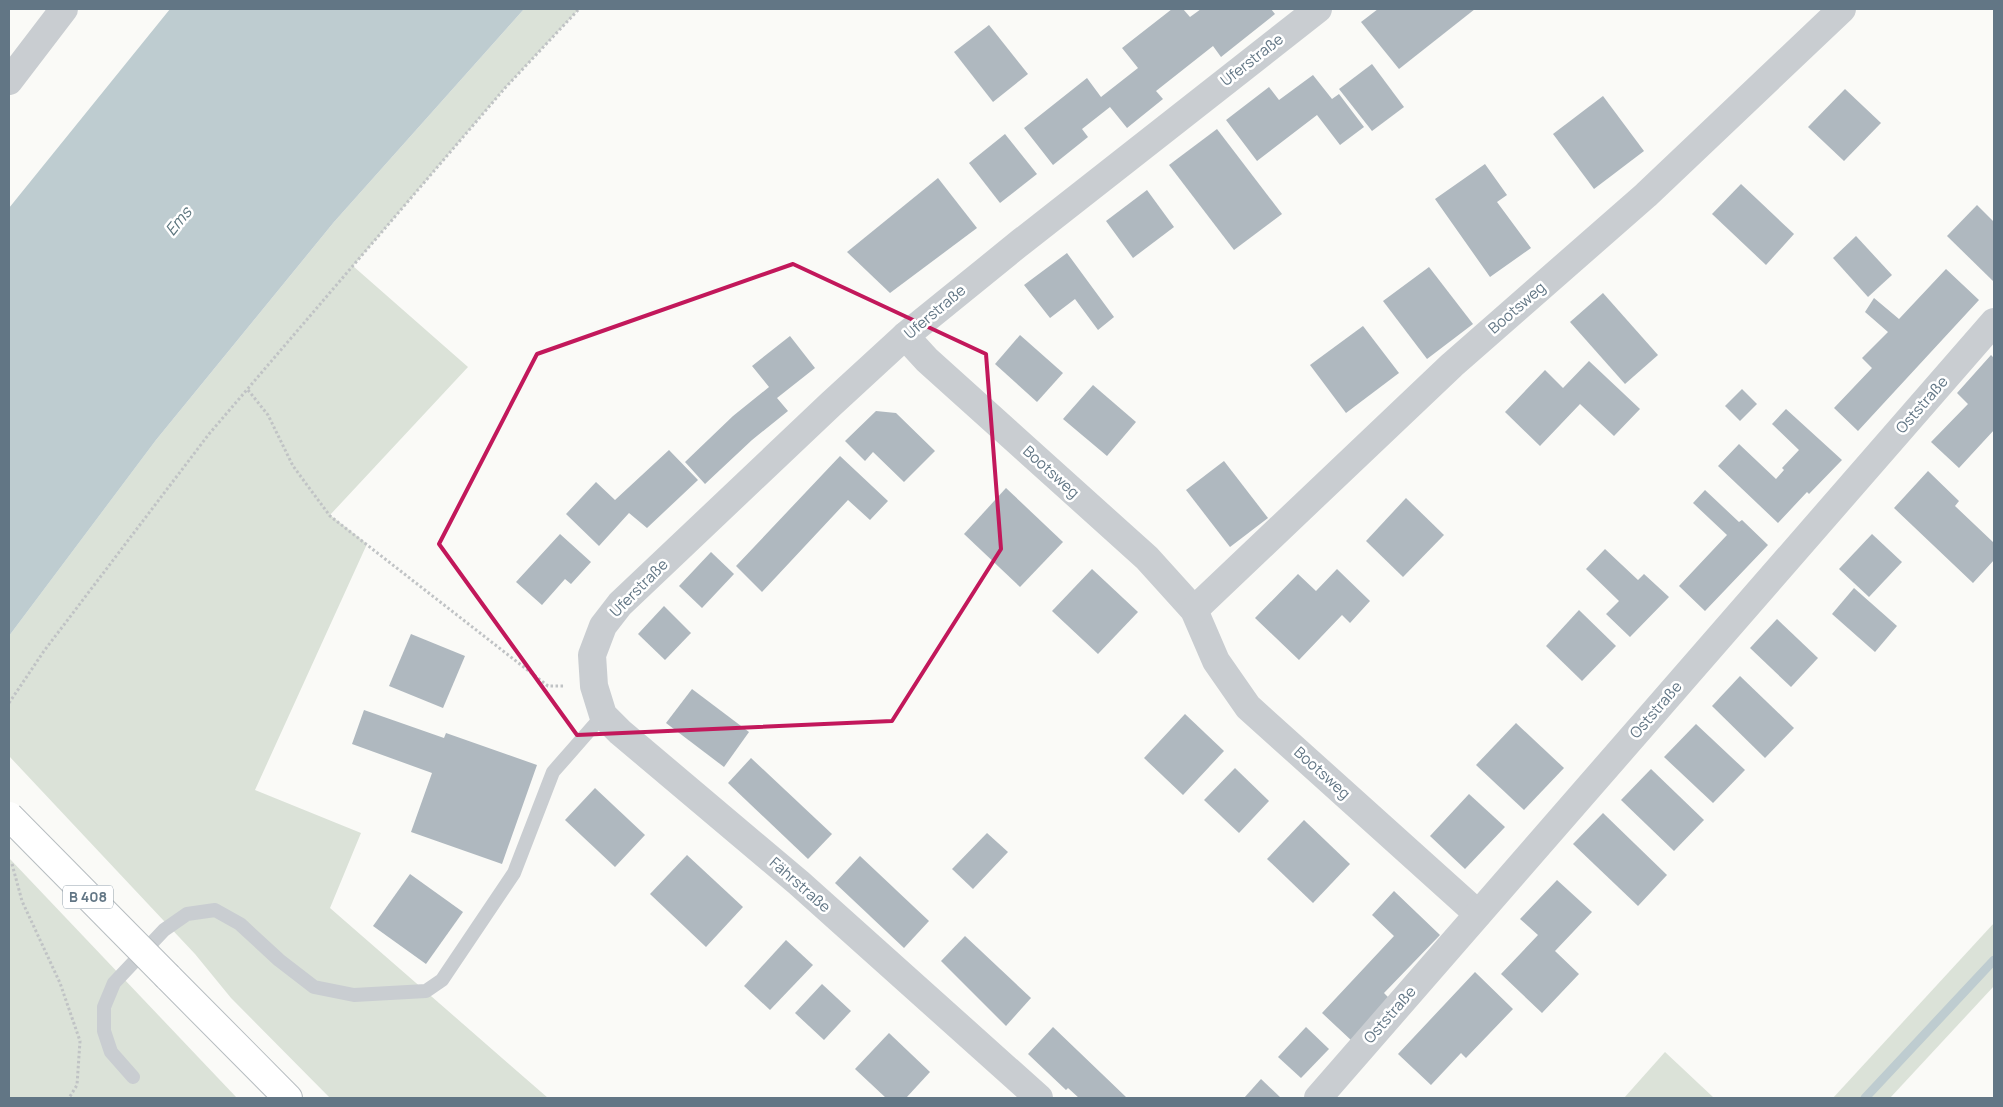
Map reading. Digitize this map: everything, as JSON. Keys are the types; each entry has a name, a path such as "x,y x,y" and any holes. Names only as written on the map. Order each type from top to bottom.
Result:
{"main road":[{"name":"B 408","path":"9,816 288,1098"}],"street":[{"path":"9,81 64,9"},
{"name":"Uferstraße","path":"592,655 603,626 620,604 830,404 905,336 1020,242 1318,9"},
{"name":"Bootsweg","path":"1194,610 1452,364 1646,195 1842,9"},
{"name":"Oststraße","path":"1318,1098 1994,322"},
{"name":"Bootsweg","path":"905,336 927,360 1147,558 1194,610 1216,661 1248,707 1478,914"},
{"name":"Fährstraße","path":"592,655 594,686 603,714 620,732 799,883 1039,1098"}],"lane":[{"path":"133,1077 111,1052 104,1030 104,1006 114,983 164,930 187,914 215,910 240,924 279,960 314,987 354,995 426,991 442,980 514,873 553,772 603,714"}],"path":[{"path":"9,702 44,651 209,434 505,88 579,9"},
{"path":"248,390 268,415 293,466 330,516 548,686 594,686"},
{"path":"12,861 22,901 60,983 80,1042 77,1085 69,1098"}],"highlighted area":[{"path":"793,264 986,354 1001,549 892,721 577,735 439,544 537,354"}],"shaded area":[{"path":"524,9 579,9 505,88 353,266 468,367 330,515 367,544 255,790 361,833 330,908 548,1098 330,1098 231,998 195,954 9,756 9,636 156,440 334,222"},
{"path":"9,858 237,1098 9,1098"},
{"path":"1994,923 1994,986 1890,1098 1833,1098"},
{"path":"1665,1052 1714,1098 1624,1098"}],"water":[{"name":"Ems","path":"170,9 524,9 334,222 156,440 9,636 9,208"}],"building":[{"path":"1172,9 1183,9 1190,17 1201,9 1271,9 1275,14 1221,57 1213,46 1156,91 1163,99 1127,128 1110,107 1082,129 1088,137 1053,165 1024,128 1087,78 1101,97 1138,68 1122,48"},
{"path":"1378,9 1475,9 1399,69 1361,22"},
{"path":"989,25 1028,74 993,102 954,52"},
{"path":"1372,64 1404,107 1372,131 1339,89"},
{"path":"1313,75 1332,99 1339,94 1364,127 1340,145 1317,115 1257,161 1226,120 1269,87 1279,100"},
{"path":"1845,89 1881,123 1844,161 1808,127"},
{"path":"1603,96 1644,151 1594,189 1553,134"},
{"path":"1217,129 1282,214 1234,250 1169,165"},
{"path":"1005,134 1037,174 1000,203 969,163"},
{"path":"1485,164 1507,195 1497,202 1531,248 1490,277 1435,199"},
{"path":"938,178 977,228 890,293 847,252"},
{"path":"1741,184 1794,234 1766,265 1712,214"},
{"path":"1147,190 1174,227 1133,258 1106,221"},
{"path":"1977,205 1994,222 1994,282 1947,236"},
{"path":"1856,236 1892,275 1868,297 1833,258"},
{"path":"1067,253 1114,317 1098,330 1075,299 1050,318 1024,285"},
{"path":"1429,267 1473,324 1427,359 1383,301"},
{"path":"1946,269 1979,300 1858,431 1834,408 1872,368 1862,358 1888,332 1865,312 1874,298 1899,319"},
{"path":"1603,293 1658,355 1625,384 1570,322"},
{"path":"1363,326 1399,373 1346,413 1310,365"},
{"path":"1020,335 1063,373 1037,402 995,364"},
{"path":"790,336 815,368 777,398 788,411 752,440 705,484 685,462 733,416 769,387 752,366"},
{"path":"1991,355 1994,358 1994,430 1959,468 1931,442 1968,404 1957,393"},
{"path":"1589,361 1640,409 1614,436 1580,404 1540,446 1505,412 1545,370 1563,388"},
{"path":"1093,385 1136,422 1107,456 1063,419"},
{"path":"1742,389 1757,404 1740,421 1725,406"},
{"path":"1786,409 1842,460 1809,494 1807,492 1778,523 1718,466 1739,444 1776,479 1784,470 1782,468 1799,450 1772,424"},
{"path":"876,411 896,413 935,451 904,482 873,452 865,461 845,441"},
{"path":"669,450 698,480 647,528 629,513 599,546 566,514 596,482 615,500"},
{"path":"840,456 888,501 870,520 848,500 762,592 736,566"},
{"path":"1224,461 1268,518 1230,547 1186,490"},
{"path":"1928,471 1959,501 1955,506 1994,543 1994,560 1973,583 1894,508"},
{"path":"1006,488 1063,542 1020,587 964,534"},
{"path":"1705,490 1739,522 1742,520 1768,545 1705,611 1679,586 1727,535 1693,503"},
{"path":"1406,498 1444,535 1403,577 1366,541"},
{"path":"560,534 591,562 571,584 565,579 542,605 516,582"},
{"path":"1872,534 1902,562 1869,597 1839,569"},
{"path":"1605,549 1638,580 1644,574 1669,597 1630,637 1606,614 1619,601 1586,569"},
{"path":"711,552 734,574 702,608 679,586"},
{"path":"1092,569 1138,612 1098,654 1052,611"},
{"path":"1337,569 1370,601 1350,623 1342,615 1299,660 1255,618 1298,574 1316,591"},
{"path":"1854,588 1897,626 1875,652 1832,614"},
{"path":"664,606 691,633 665,660 638,634"},
{"path":"1579,610 1616,646 1582,681 1546,646"},
{"path":"1777,619 1818,658 1791,687 1750,648"},
{"path":"411,634 465,656 443,708 389,686"},
{"path":"1740,676 1794,728 1765,758 1712,706"},
{"path":"692,689 749,732 724,767 666,723"},
{"path":"364,710 444,738 446,733 537,765 502,864 411,832 432,773 352,744"},
{"path":"1185,714 1224,751 1183,795 1144,758"},
{"path":"1516,723 1564,768 1524,810 1476,765"},
{"path":"1696,724 1745,770 1713,803 1664,757"},
{"path":"751,758 832,834 808,859 728,783"},
{"path":"1235,768 1269,801 1239,833 1204,800"},
{"path":"1651,769 1704,820 1674,851 1621,800"},
{"path":"595,788 645,835 615,867 565,820"},
{"path":"1469,794 1505,827 1465,869 1430,836"},
{"path":"1603,813 1667,875 1638,906 1573,844"},
{"path":"1304,820 1350,864 1313,903 1267,859"},
{"path":"987,833 1008,852 973,889 952,869"},
{"path":"687,855 743,907 706,947 650,894"},
{"path":"860,856 929,921 904,948 835,883"},
{"path":"410,874 463,912 426,964 373,926"},
{"path":"1557,880 1592,912 1555,951 1579,974 1542,1013 1501,974 1538,935 1520,919"},
{"path":"1394,891 1440,935 1384,993 1390,999 1352,1041 1322,1013 1394,936 1372,915"},
{"path":"965,936 1031,998 1006,1026 941,961"},
{"path":"786,940 813,965 770,1010 744,986"},
{"path":"1475,972 1513,1009 1466,1058 1461,1053 1431,1085 1398,1054"},
{"path":"822,984 851,1011 824,1040 795,1013"},
{"path":"1053,1027 1126,1097 1079,1098 1068,1088 1066,1090 1028,1054"},
{"path":"1306,1027 1329,1049 1301,1078 1278,1057"},
{"path":"889,1033 930,1072 906,1098 886,1098 855,1069"},
{"path":"1261,1079 1281,1098 1244,1098"}],"waterway":[{"path":"1865,1098 1994,960"}]}
